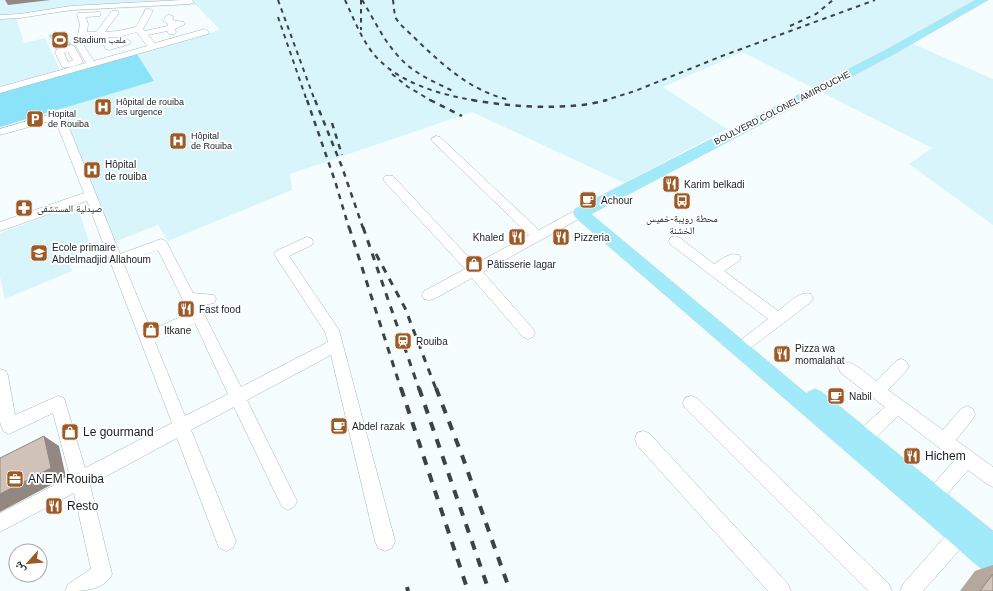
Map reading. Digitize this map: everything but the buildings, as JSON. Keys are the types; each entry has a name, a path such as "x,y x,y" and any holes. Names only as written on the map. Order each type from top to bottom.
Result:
{"main road":[{"name":"BOULVERD COLONEL AMIROUCHE","path":"584,211 890,52 983,0"},
{"path":"584,211 748,342 934,496 993,564"},
{"path":"584,211 964,530 993,546"}],"street":[{"path":"0,17 20,16 71,8 190,5 149,11 81,15 84,24 80,46 84,49 91,64"},
{"path":"141,31 149,11"},
{"path":"62,58 66,65 78,62 84,49 102,37 108,23 115,13"},
{"path":"108,23 119,22"},
{"path":"82,35 102,37 171,25"},
{"path":"141,31 153,47"},
{"path":"0,90 206,32"},
{"path":"102,37 109,47 126,42"},
{"path":"0,132 58,118"},
{"path":"0,139 58,118"},
{"path":"58,118 91,195 226,540"},
{"path":"436,139 538,236"},
{"path":"389,179 474,271 528,333"},
{"path":"0,227 91,195"},
{"path":"429,296 584,211"},
{"path":"675,241 778,319"},
{"path":"307,242 280,254 332,330 334,346 385,541"},
{"path":"116,260 161,244 198,315 288,501"},
{"path":"714,270 734,258"},
{"path":"189,298 209,298"},
{"path":"748,342 806,298"},
{"path":"147,339 198,315"},
{"path":"0,523 334,346"},
{"path":"877,392 901,366"},
{"path":"846,368 993,478"},
{"path":"0,376 9,426 58,403 80,481 102,574 75,591"},
{"path":"691,403 882,591"},
{"path":"863,438 897,406"},
{"path":"944,441 967,414"},
{"path":"642,439 781,591"},
{"path":"934,496 967,458"},
{"path":"910,591 964,530"}],"shaded area":[{"path":"0,0 978,0 904,40 993,79 993,225 909,164 932,148 742,52 663,87 727,129 624,183 472,112 290,174 292,190 168,241 158,225 114,242 62,108 154,81 137,54 220,30 196,5 72,11 16,18 24,43 45,38 60,70 0,87"},
{"name":"Stadium ملعب","path":"64,31 71,45 55,49 49,35"},
{"path":"137,54 154,81 0,127 0,92"},
{"name":"Ecole primaire Abdelmadjid Allahoum","path":"68,208 78,209 91,247 67,258 72,271 5,299 0,277 0,233"}],"railway":[{"path":"278,0 315,101"},
{"path":"345,0 364,40 372,52 393,72 420,86 449,95 475,100"},
{"path":"361,0 361,30"},
{"path":"362,0 388,44 405,63 424,77 453,91"},
{"path":"393,0 395,17 400,24 437,59 464,80 478,88 493,95 510,100"},
{"path":"790,26 816,14 833,0"},
{"path":"605,100 635,91 722,56 875,0"},
{"path":"278,17 307,101"},
{"path":"392,74 408,87 432,101"},
{"path":"307,100 335,181 349,228"},
{"path":"315,100 342,167 363,228"},
{"path":"475,100 540,107 575,106 605,100"},
{"path":"432,101 462,116"},
{"path":"332,123 342,155"},
{"path":"349,227 401,389"},
{"path":"363,227 419,389"},
{"path":"376,254 405,308 436,389"},
{"path":"401,388 468,591"},
{"path":"419,388 489,591"},
{"path":"436,388 463,458 510,591"},
{"path":"407,587 408,591"}],"place":[{"name":"Stadium ملعب","path":"60,40"},
{"name":"Hôpital de rouiba les urgence","path":"103,107"},
{"name":"Hopital de Rouiba","path":"35,119"},
{"name":"Hôpital de Rouiba","path":"178,141"},
{"name":"Hôpital de rouiba","path":"92,170"},
{"name":"Karim belkadi","path":"671,184"},
{"name":"Achour","path":"588,200"},
{"name":"محطة رويبة-خميس الخشنة","path":"682,201"},
{"name":"صيدلية المستشفى","path":"24,208"},
{"name":"Khaled","path":"517,237"},
{"name":"Pizzeria","path":"561,237"},
{"name":"Ecole primaire Abdelmadjid Allahoum","path":"39,253"},
{"name":"Pâtisserie lagar","path":"474,264"},
{"name":"Fast food","path":"186,309"},
{"name":"Itkane","path":"151,330"},
{"name":"Rouiba","path":"403,341"},
{"name":"Pizza wa momalahat","path":"782,354"},
{"name":"Nabil","path":"836,396"},
{"name":"Abdel razak","path":"339,426"},
{"name":"Le gourmand","path":"70,432"},
{"name":"Hichem","path":"912,456"},
{"name":"ANEM Rouiba","path":"15,479"},
{"name":"Resto","path":"54,506"}]}
